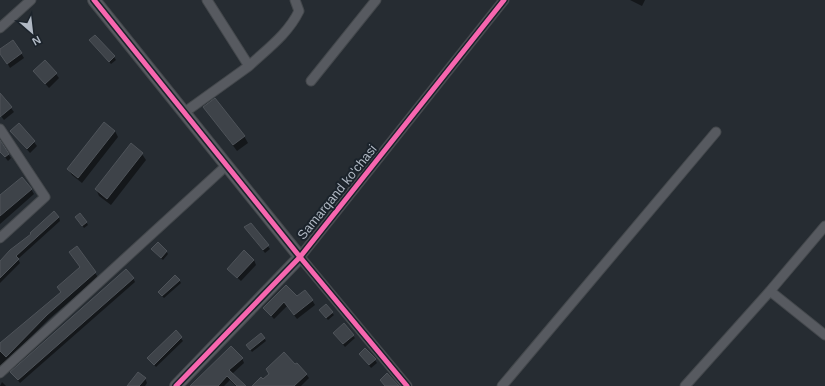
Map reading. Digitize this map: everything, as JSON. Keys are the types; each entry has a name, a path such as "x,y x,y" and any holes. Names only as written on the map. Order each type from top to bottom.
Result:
{"street":[{"path":"0,28 31,0"},
{"path":"94,0 185,112 226,166 407,386"},
{"path":"207,0 249,66"},
{"path":"185,112 249,66 286,32 294,22 299,11 294,0"},
{"path":"311,81 376,0"},
{"name":"Samarqand ko'chasi","path":"176,386 300,257 499,2"},
{"path":"0,130 45,197 0,238"},
{"path":"502,386 716,132"},
{"path":"0,373 226,166"},
{"path":"685,386 770,291 825,226"},
{"path":"770,291 825,335"}],"building":[{"path":"95,35 115,56 109,62 89,40"},
{"path":"13,40 22,53 7,64 0,54 0,49"},
{"path":"45,60 57,73 45,84 33,71"},
{"path":"0,93 12,107 0,117"},
{"path":"215,98 245,136 233,145 203,107"},
{"path":"104,122 115,131 78,178 67,169"},
{"path":"19,123 35,141 27,149 10,131"},
{"path":"0,140 9,154 5,157 0,152"},
{"path":"131,143 143,153 107,199 95,189"},
{"path":"22,177 32,189 0,216 0,195"},
{"path":"54,211 59,217 16,256 19,259 0,278 0,261 10,250 31,234 30,233"},
{"path":"80,213 87,222 82,226 75,217"},
{"path":"251,223 269,245 263,250 244,227"},
{"path":"158,242 167,251 161,258 151,249"},
{"path":"77,246 96,272 47,315 6,357 0,351 0,343 61,292 57,287 80,267 69,252"},
{"path":"244,250 254,260 237,278 227,269"},
{"path":"126,269 134,278 18,380 10,372"},
{"path":"175,275 180,280 162,296 158,292"},
{"path":"286,285 297,296 305,290 313,300 294,315 284,302 271,316 263,308"},
{"path":"326,304 333,312 326,318 319,310"},
{"path":"344,323 354,335 343,344 333,333"},
{"path":"176,330 182,337 154,365 147,358"},
{"path":"261,333 265,338 250,350 246,345"},
{"path":"231,346 243,358 229,370 246,386 237,386 227,376 218,386 190,386"},
{"path":"365,348 376,359 369,365 359,354"},
{"path":"284,352 307,374 294,386 252,386 261,377 263,379 269,374 266,369"},
{"path":"138,372 146,378 139,386 127,386"},
{"path":"387,373 399,386 385,386 380,380"}],"cycle path":[{"path":"94,0 300,257 407,386"},
{"path":"176,386 300,257 504,0"}]}
